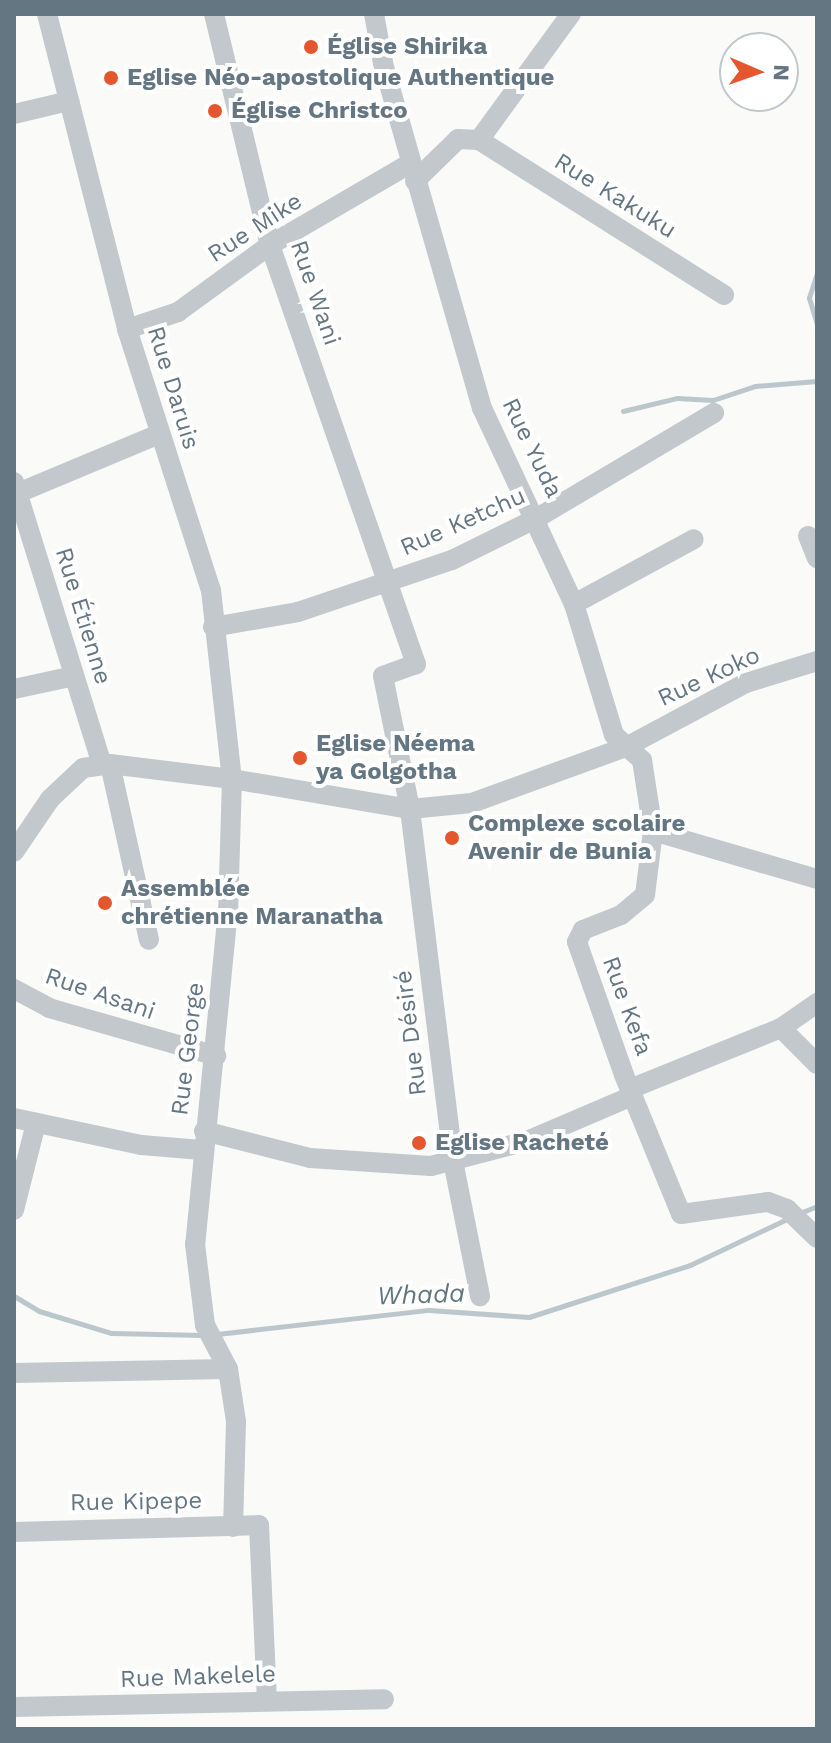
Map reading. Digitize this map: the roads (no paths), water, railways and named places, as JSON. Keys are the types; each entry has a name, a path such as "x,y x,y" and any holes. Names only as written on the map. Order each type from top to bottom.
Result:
{"street":[{"name":"Rue Daruis","path":"47,14 127,329 211,590 232,779"},
{"name":"Rue Wani","path":"214,14 270,245 390,582 416,664 383,676 410,809"},
{"name":"Rue Yuda","path":"374,14 413,172 482,408 537,518 574,604 614,735 626,747"},
{"path":"479,140 571,14"},
{"path":"14,114 69,101"},
{"name":"Rue Mike","path":"127,329 178,312 270,245 413,172 458,139 479,140"},
{"name":"Rue Kakuku","path":"479,140 724,295"},
{"name":"Rue Ketchu","path":"213,627 298,612 452,560 537,518 714,413"},
{"path":"16,488 159,434"},
{"name":"Rue Étienne","path":"16,488 74,676 106,764 149,940"},
{"path":"808,536 817,558"},
{"path":"574,604 694,539"},
{"name":"Rue Koko","path":"106,764 232,779 410,809 472,803 626,747 746,683 817,661"},
{"path":"14,689 74,676"},
{"name":"Rue Kefa","path":"626,747 642,760 653,831 650,873 639,904 583,930 577,942 631,1092 681,1214 768,1202 787,1209 814,1233"},
{"path":"14,852 50,799 83,768 106,764"},
{"name":"Rue George","path":"228,1369 207,1332 195,1244 203,1141 216,1056 232,779"},
{"name":"Rue Désiré","path":"410,809 453,1161 480,1296"},
{"path":"653,831 817,879"},
{"name":"Rue Asani","path":"14,989 49,1008 216,1056"},
{"path":"14,1118 141,1145 203,1141 310,1158 431,1166 527,1141 631,1092 781,1028 817,1003"},
{"path":"781,1028 817,1064"},
{"path":"14,1210 36,1123"},
{"path":"14,1373 79,1375 228,1369 236,1421 233,1527"},
{"name":"Rue Kipepe","path":"14,1532 259,1525 267,1699"},
{"name":"Rue Makelele","path":"14,1707 267,1699 384,1699"}],"waterway":[{"path":"817,273 809,298 817,325"},
{"path":"623,411 677,398 713,400 755,386 817,381"},
{"name":"Whada","path":"800,1213 817,1206"},
{"name":"Whada","path":"217,1334 429,1310 529,1317 690,1265 791,1217"},
{"name":"Whada","path":"14,1296 39,1311 111,1333 203,1335"}],"place":[{"name":"Église Shirika","path":"311,47"},
{"name":"Eglise Néo-apostolique Authentique","path":"111,78"},
{"name":"Église Christco","path":"215,111"},
{"name":"Eglise Néema ya Golgotha","path":"300,758"},
{"name":"Complexe scolaire Avenir de Bunia","path":"452,838"},
{"name":"Assemblée chrétienne Maranatha","path":"105,903"},
{"name":"Eglise Racheté","path":"419,1143"}]}
